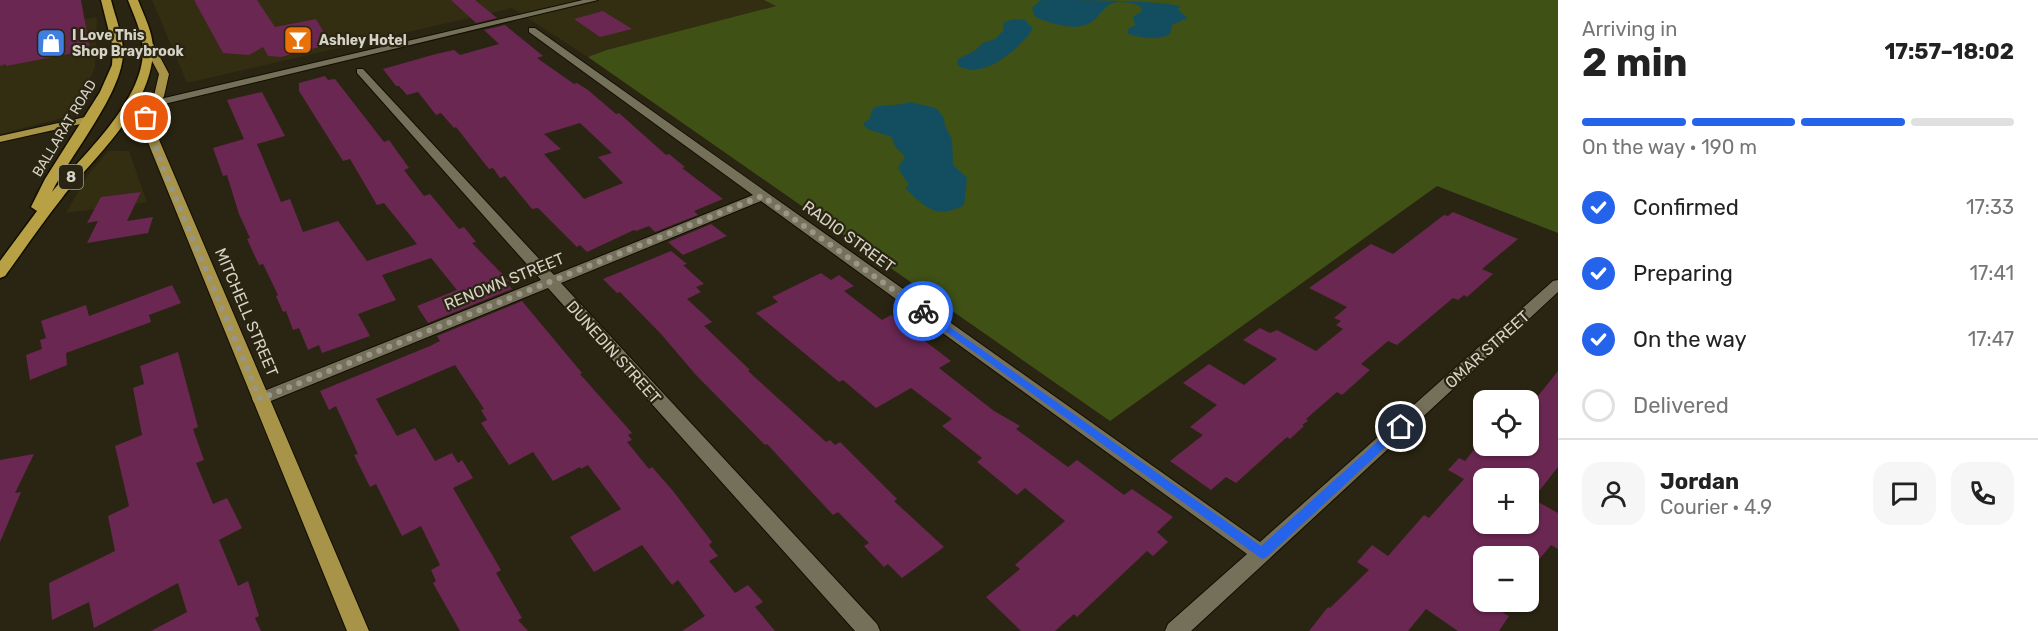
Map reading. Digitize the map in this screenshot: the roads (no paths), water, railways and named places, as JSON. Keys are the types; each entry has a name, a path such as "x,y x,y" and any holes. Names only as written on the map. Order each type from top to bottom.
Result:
{"highway":[{"name":"BALLARAT ROAD","path":"25,235 52,179 113,78 118,62 118,44 106,0"},
{"name":"BALLARAT ROAD","path":"0,273 25,235 122,116 142,79 148,44 133,0"},
{"path":"87,124 122,116"}],"main road":[{"path":"148,44 164,71 163,82"},
{"name":"MITCHELL STREET","path":"163,82 146,122 163,168 358,631"},
{"path":"122,116 152,108"},
{"path":"0,140 87,124"},
{"path":"0,147 87,124"}],"street":[{"path":"152,108 274,76 594,0"},
{"name":"RADIO STREET","path":"532,30 1262,554"},
{"name":"DUNEDIN STREET","path":"360,71 868,631"},
{"path":"163,82 180,90 274,76"},
{"path":"152,108 225,85"},
{"name":"RENOWN STREET","path":"260,399 762,196"},
{"name":"OMAR STREET","path":"1176,631 1558,284"}],"water":[{"path":"1041,0 1113,1 1168,4 1180,6 1178,10 1188,18 1172,25 1170,34 1160,38 1144,38 1128,34 1128,29 1135,25 1133,17 1143,10 1138,5 1124,2 1110,4 1091,22 1076,27 1035,17 1032,8"},
{"path":"1013,19 1025,20 1033,29 1010,54 989,66 978,69 967,69 957,65 958,59 974,51 983,43 995,39 1003,31 1004,23"},
{"path":"910,102 936,108 944,118 945,126 952,139 953,165 967,178 964,205 939,211 932,210 919,201 905,188 909,185 898,168 905,157 894,145 892,137 867,129 863,123 869,120 873,108"}],"place":[{"name":"Ashley Hotel","path":"298,40"},
{"name":"I Love This Shop Braybrook","path":"51,43"}]}
